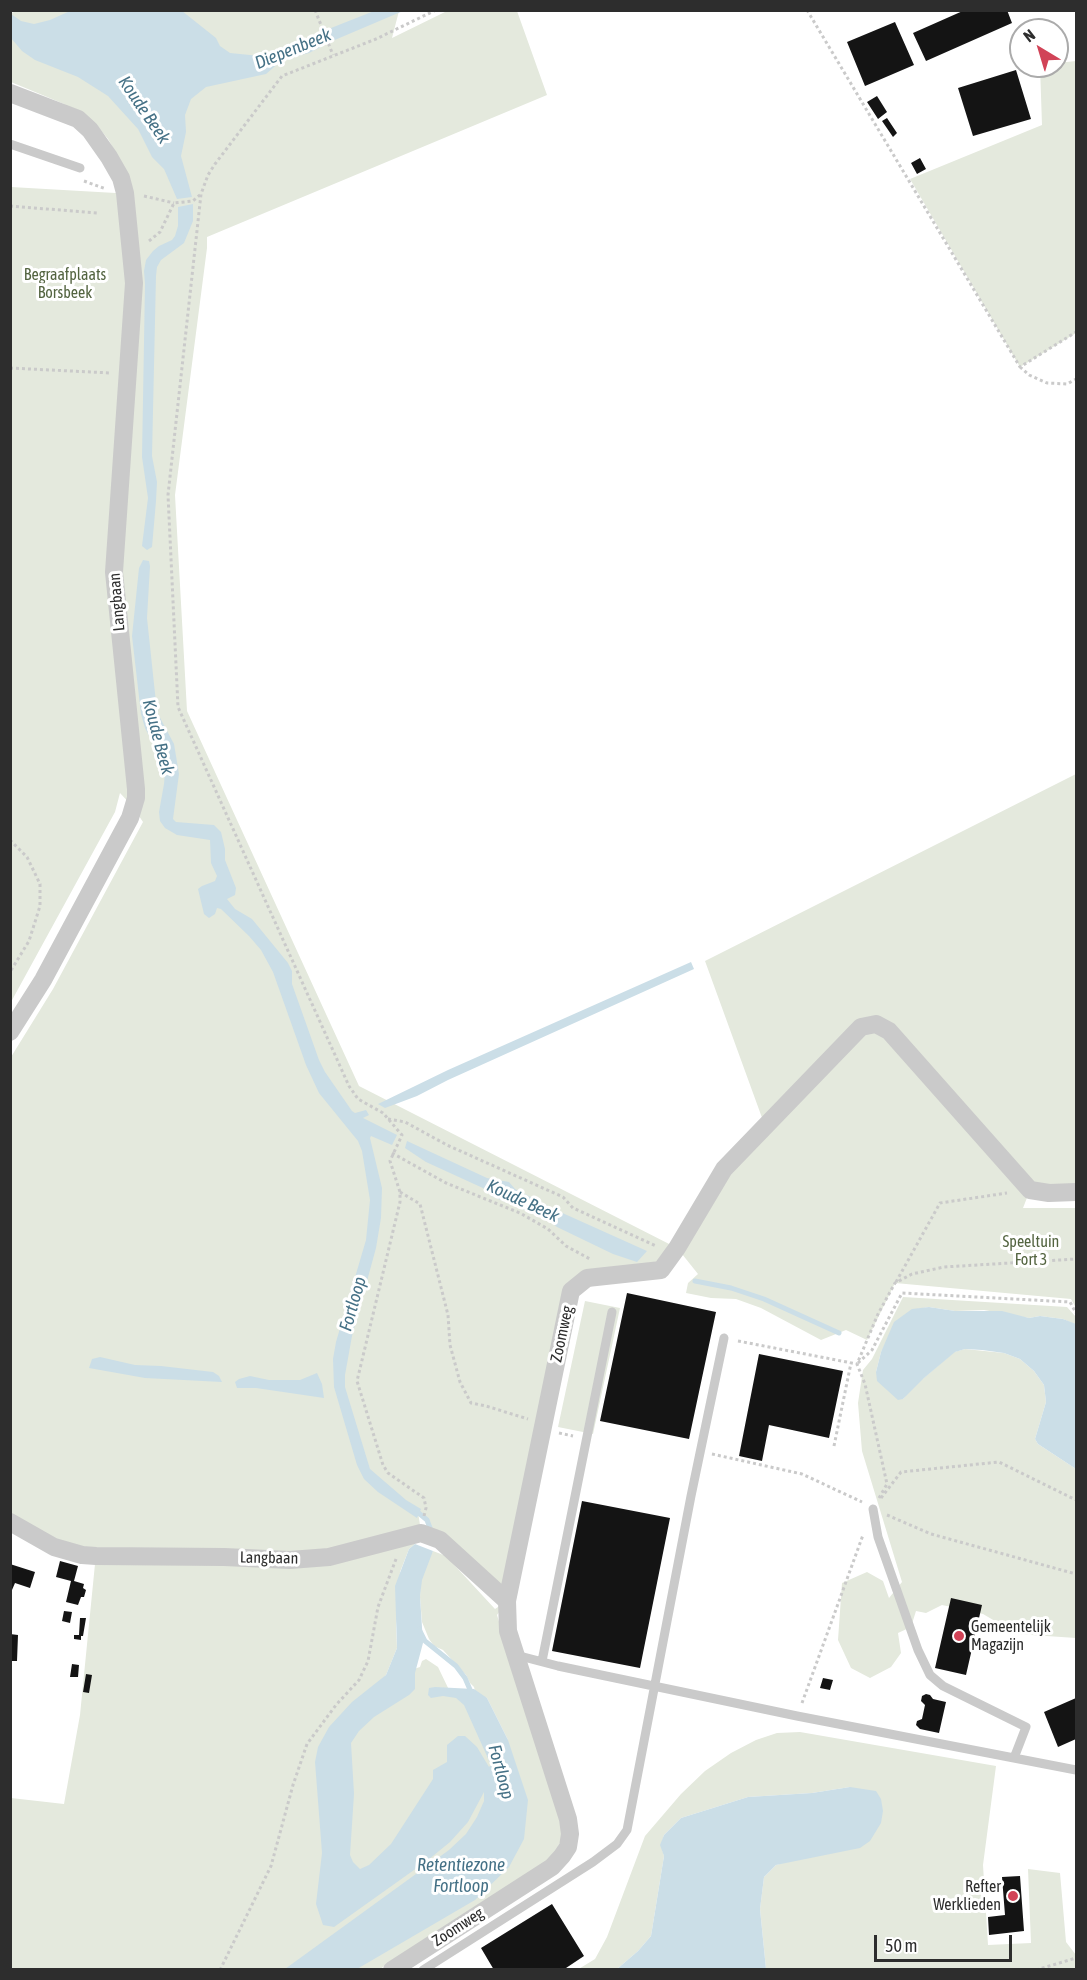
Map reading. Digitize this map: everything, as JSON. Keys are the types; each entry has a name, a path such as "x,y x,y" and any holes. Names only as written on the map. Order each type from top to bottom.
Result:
{"street":[{"name":"Langbaan","path":"10,93 78,119 90,130 116,168 134,283 114,572 136,798 130,818 43,980 10,1032"},
{"name":"Zoomweg","path":"392,1970 552,1867 568,1847 570,1834 568,1819 508,1631 507,1601 571,1291 587,1278 661,1270 724,1169 861,1027 876,1024 889,1031 1030,1190"},
{"path":"1030,1190 1049,1193 1077,1192"},
{"name":"Langbaan","path":"10,1522 54,1547 82,1555 96,1556 290,1560 329,1557 423,1536"},
{"path":"423,1536 507,1601"}],"lane":[{"path":"10,144 80,168"},
{"path":"542,1661 612,1312"},
{"path":"423,1970 593,1862 617,1844 627,1830 724,1338"},
{"path":"873,1509 878,1538 918,1650 930,1675 943,1686 1026,1726 1014,1758"},
{"path":"516,1655 558,1666 797,1716 1077,1770"}],"path":[{"path":"315,10 333,56"},
{"path":"426,1511 424,1498 388,1473 383,1465 357,1381 400,1202 400,1192 390,1161 392,1152 397,1149 402,1135 379,1109 358,1099 349,1086 178,707 168,495 201,194 215,164 282,76 403,27 436,10"},
{"path":"807,10 1020,367 1029,375 1047,383 1067,384 1077,379"},
{"path":"80,168 83,181 94,186 118,188 176,203 193,201 201,194"},
{"path":"130,248 147,242 160,232 176,203"},
{"path":"10,206 97,213"},
{"path":"1020,367 1077,332"},
{"path":"10,368 128,374"},
{"path":"10,840 27,857 40,884 40,906 28,941 10,972"},
{"path":"388,1119 405,1122 447,1145 563,1197 573,1208 673,1254"},
{"path":"392,1152 446,1183 520,1213 548,1229 566,1246 593,1260"},
{"path":"797,1716 873,1509 887,1484 865,1384 856,1364 878,1314 940,1203 1030,1190"},
{"path":"400,1192 420,1204 448,1315 450,1345 457,1373 471,1403 486,1406 543,1427 586,1438"},
{"path":"895,1283 912,1274 944,1267 1077,1259"},
{"path":"856,1364 872,1350 902,1293 1070,1302 1077,1313"},
{"path":"724,1338 856,1364"},
{"path":"834,1446 851,1363"},
{"path":"700,1451 801,1474 931,1534 1077,1574"},
{"path":"873,1509 901,1472 999,1462 1077,1500"},
{"path":"220,1970 271,1866 293,1785 307,1744 336,1705 360,1680 368,1661 382,1591 398,1553 423,1536"},
{"path":"1036,1970 1077,1958"}],"green space":[{"path":"21,10 399,11 392,38 447,11 517,11 547,95 207,237 175,495 187,711 359,1086 677,1248 765,1126 705,961 1076,774 1076,1192 1030,1190 1023,1208 1076,1208 1076,1308 1071,1299 895,1283 867,1340 846,1330 821,1340 761,1308 736,1299 711,1298 686,1293 688,1283 698,1274 678,1249 661,1270 571,1291 507,1601 497,1615 556,1799 563,1837 551,1860 380,1969 11,1969 11,1798 64,1804 80,1715 95,1564 11,1522 11,1057 53,989 143,822 120,793 115,812 11,1002 11,187 133,194 119,158 95,123 64,104 11,82 11,13","holes":["418,1512 429,1523 437,1539 507,1601 495,1609 446,1556 433,1551 421,1572 422,1622 434,1646 443,1650 466,1675 476,1695 487,1698 508,1740 450,1692 438,1667 426,1659 422,1661 420,1667 383,1679 397,1648 396,1626 400,1572 409,1549 415,1544 410,1535 420,1525"]},
{"path":"1076,61 1076,333 1020,367 910,179 1042,125 1040,78 1069,78 1069,62"},
{"path":"903,1297 1067,1307 1076,1317 1076,1324 1074,1324 1063,1319 1040,1316 1029,1318 984,1310 955,1311 929,1307 917,1309 888,1339 881,1352 876,1372 903,1399 912,1388 954,1352 965,1349 1004,1353 1020,1359 1034,1371 1044,1385 1046,1402 1035,1439 1038,1444 1076,1469 1076,1638 1017,1634 983,1614 942,1605 926,1613 916,1611 911,1627 898,1633 901,1653 891,1667 870,1678 851,1668 838,1640 842,1583 867,1572 883,1581 889,1598 902,1582 862,1451 858,1403 863,1370 872,1359"},
{"path":"585,1301 620,1308 593,1434 558,1427"},
{"path":"800,1732 996,1766 983,1865 988,1945 1031,1943 1028,1869 1060,1873 1066,1942 1076,1955 1076,1970 766,1969 760,1909 764,1877 776,1865 790,1861 850,1787 812,1793 748,1797 681,1818 664,1835 661,1845 664,1856 651,1936 617,1969 577,1970 595,1959 607,1937 645,1836 681,1794 705,1771 731,1753 756,1740 777,1733"}],"water":[{"path":"70,11 182,11 216,38 220,46 230,53 260,56 318,34 323,46 309,53 282,60 266,74 206,87 191,99 185,115 186,132 181,156 192,197 177,199 164,169 152,157 138,129 108,96 78,77 35,60 22,51 11,38 11,14 21,21 34,24"},
{"path":"374,11 403,11 330,42 326,30"},
{"path":"193,204 193,221 184,243 161,260 157,267 152,456 157,482 152,547 147,550 142,546 148,498 142,457 144,271 146,260 153,251 175,236 178,226 178,207"},
{"path":"143,560 149,561 150,566 147,618 157,712 174,744 179,774 173,819 176,822 214,825 221,832 225,860 236,888 235,895 227,899 235,909 252,919 288,963 292,971 292,984 325,1072 352,1111 355,1113 366,1110 369,1115 363,1118 397,1135 392,1145 371,1136 370,1138 382,1188 381,1218 376,1248 352,1336 345,1387 370,1469 406,1500 421,1509 417,1518 378,1492 364,1479 357,1465 334,1387 333,1359 336,1342 366,1240 370,1200 362,1151 358,1141 319,1093 306,1065 273,972 261,950 221,909 217,908 215,914 209,918 204,914 198,889 215,881 217,876 211,863 210,840 177,835 165,828 160,821 159,812 165,772 162,760 145,728 141,714 132,636 139,568"},
{"path":"691,962 694,969 417,1096 385,1108 378,1104 448,1070"},
{"path":"407,1141 487,1178 509,1182 515,1189 558,1211 647,1251 637,1262 613,1254 557,1227 547,1219 491,1196 485,1189 426,1162 405,1148"},
{"path":"929,1307 955,1311 1002,1311 1029,1318 1040,1316 1063,1319 1076,1324 1076,1469 1038,1444 1035,1439 1046,1402 1044,1385 1034,1371 1020,1359 1004,1353 982,1350 965,1349 955,1352 903,1399 898,1400 877,1381 876,1372 881,1352 894,1322 912,1309"},
{"path":"100,1357 135,1365 213,1372 222,1382 145,1378 89,1368 92,1359"},
{"path":"317,1373 322,1384 324,1398 256,1388 237,1388 235,1382 250,1376 269,1380 300,1380"},
{"name":"Retentiezone Fortloop","path":"415,1544 433,1551 422,1580 420,1596 423,1643 415,1673 415,1689 374,1717 359,1731 351,1743 354,1794 350,1855 360,1869 369,1865 391,1844 433,1779 433,1770 447,1762 447,1745 458,1736 465,1736 477,1747 489,1767 491,1765 464,1705 456,1698 443,1696 431,1698 428,1695 429,1688 435,1687 474,1689 487,1698 508,1740 528,1800 524,1839 509,1867 475,1900 357,1969 285,1969 449,1850 466,1834 484,1801 484,1792 468,1822 450,1842 428,1860 334,1927 323,1925 316,1904 322,1853 315,1762 318,1747 329,1727 352,1702 386,1675 397,1648 395,1586 409,1549"},
{"path":"850,1787 876,1791 881,1799 883,1811 881,1823 870,1841 860,1848 776,1865 764,1877 760,1909 766,1969 617,1969 651,1936 664,1856 660,1845 664,1835 681,1818 748,1797 812,1793"}],"building":[{"path":"965,10 1007,10 1010,18 1009,24 926,61 913,33"},
{"path":"895,22 914,65 865,86 847,42"},
{"path":"1009,72 1009,78 1018,78 1031,119 973,136 958,88"},
{"path":"877,96 887,112 878,119 867,102"},
{"path":"887,118 897,133 893,137 882,121"},
{"path":"920,158 926,169 917,174 911,163"},
{"path":"627,1293 716,1312 689,1439 600,1421"},
{"path":"759,1354 843,1371 829,1438 769,1425 762,1461 739,1456"},
{"path":"582,1501 670,1518 640,1668 552,1651"},
{"path":"60,1561 78,1566 74,1581 84,1584 83,1588 86,1590 78,1605 66,1602 71,1581 56,1577"},
{"path":"10,1564 35,1572 30,1588 15,1583 12,1590 10,1589"},
{"name":"Gemeentelijk Magazijn","path":"951,1598 982,1605 966,1675 935,1668"},
{"path":"64,1611 72,1612 70,1623 62,1621"},
{"path":"80,1618 86,1618 81,1640 74,1639 74,1635 79,1635"},
{"path":"10,1634 18,1635 17,1661 10,1661"},
{"path":"72,1664 79,1665 78,1677 70,1677"},
{"path":"86,1674 92,1675 89,1693 83,1692"},
{"path":"823,1678 833,1680 830,1690 820,1688"},
{"path":"926,1694 933,1699 946,1702 939,1733 920,1729 916,1725 917,1721 922,1719 925,1705 921,1701 922,1696"},
{"path":"1076,1698 1076,1739 1058,1747 1044,1712"},
{"name":"Refter Werklieden","path":"1020,1876 1024,1931 989,1935 988,1917 1005,1915 1002,1877"},
{"path":"552,1904 584,1956 563,1970 494,1970 481,1948"}],"waterway":[{"name":"Diepenbeek","path":"315,40 334,32"},
{"name":"Koude Beek","path":"695,1281 731,1288 764,1299 839,1333"},
{"name":"Fortloop","path":"415,1510 427,1520 430,1528"},
{"name":"Fortloop","path":"419,1629 425,1641 456,1666 471,1692"}],"place":[{"name":"Gemeentelijk Magazijn","path":"959,1636"},
{"name":"Refter Werklieden","path":"1013,1896"}],"park label":[{"name":"Begraafplaats Borsbeek","path":"65,284"},
{"name":"Speeltuin Fort 3","path":"1031,1251"}]}
